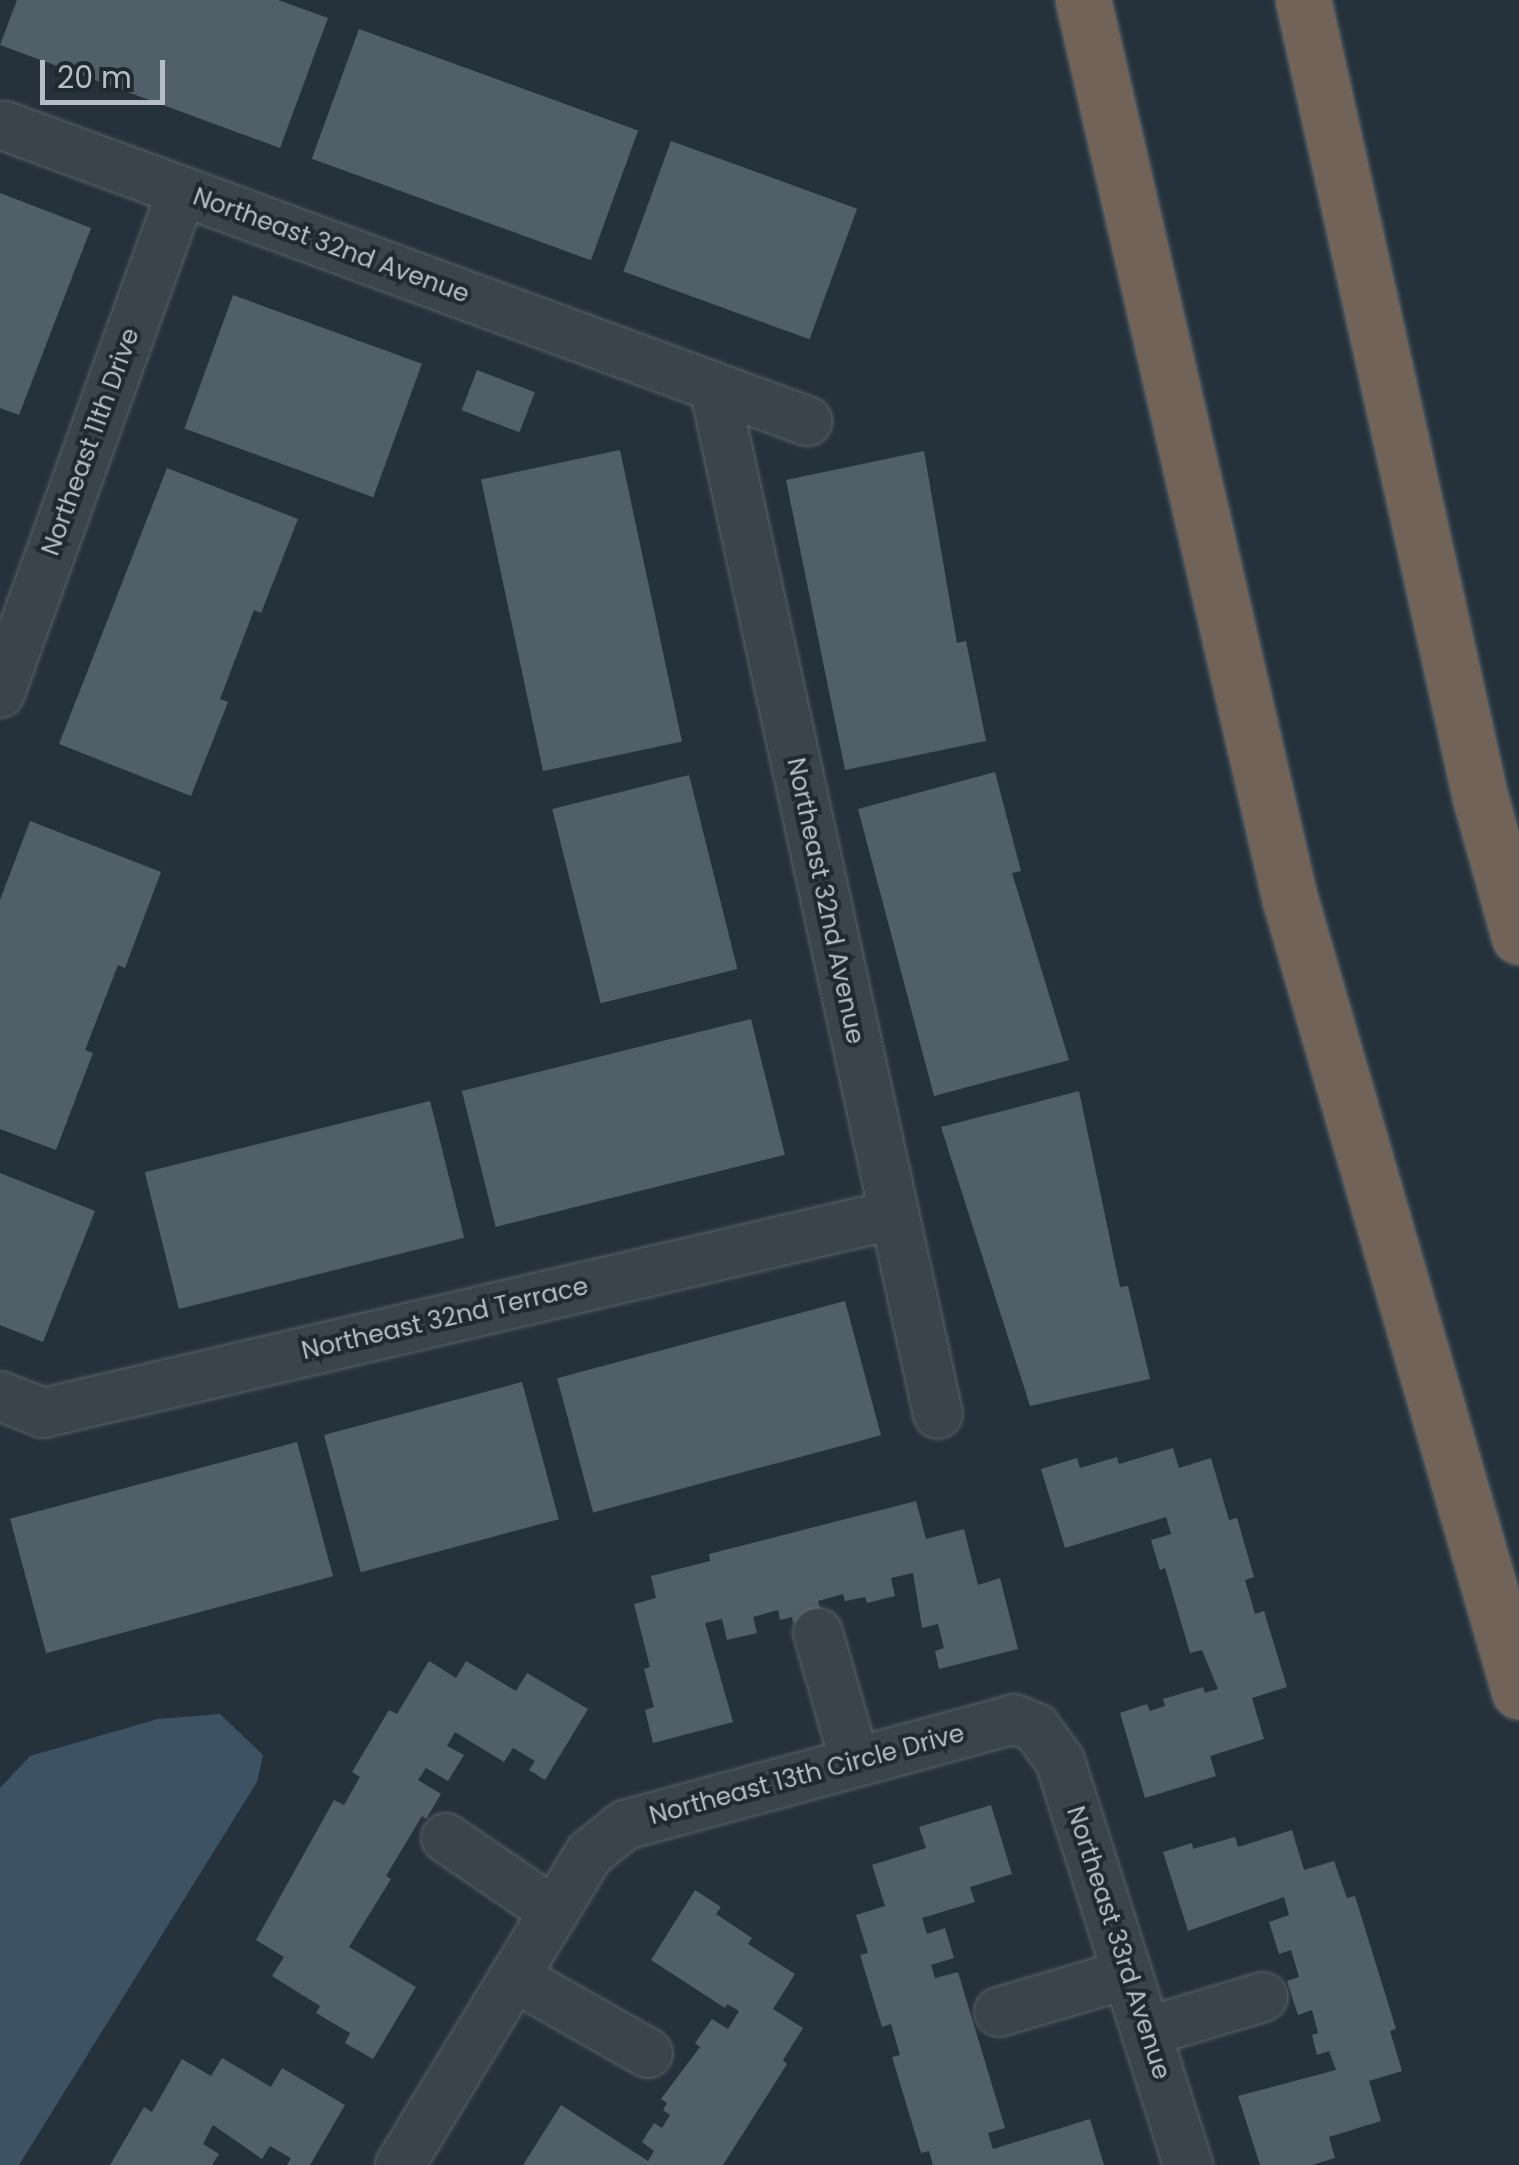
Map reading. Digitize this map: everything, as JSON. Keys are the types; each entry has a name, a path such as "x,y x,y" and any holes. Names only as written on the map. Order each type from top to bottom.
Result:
{"highway":[{"path":"1083,0 1289,896 1519,1691"},
{"path":"1303,0 1480,797 1519,937"}],"street":[{"name":"Northeast 32nd Avenue","path":"6,126 807,421"},
{"name":"Northeast 11th Drive","path":"0,693 182,191"},
{"name":"Northeast 32nd Avenue","path":"714,387 938,1414"},
{"name":"Northeast 32nd Terrace","path":"0,1396 43,1413 892,1215"},
{"path":"818,1633 855,1762"},
{"name":"Northeast 13th Circle Drive","path":"400,2165 590,1853 626,1825 1014,1719 1036,1728"},
{"name":"Northeast 33rd Avenue","path":"1036,1728 1060,1762 1188,2165"},
{"path":"446,1838 554,1912"},
{"path":"999,2012 1127,1974"},
{"path":"514,1977 648,2053"},
{"path":"1146,2032 1263,1997"}],"water":[{"path":"220,1714 263,1755 257,1782 19,2165 0,2165 0,1788 30,1756 158,1719"}],"building":[{"path":"17,0 278,0 328,18 280,148 0,45"},
{"path":"359,29 638,131 591,260 312,159"},
{"path":"671,141 857,209 810,339 623,272"},
{"path":"0,193 91,228 19,415 0,408"},
{"path":"233,295 422,364 373,497 184,428"},
{"path":"477,370 535,392 519,432 462,410"},
{"path":"620,450 682,741 543,771 481,480"},
{"path":"924,451 957,643 966,641 986,741 845,770 786,480"},
{"path":"167,468 298,519 261,613 254,610 220,699 228,702 191,796 59,744"},
{"path":"995,772 1021,871 1012,873 1069,1060 934,1096 858,809"},
{"path":"689,775 737,969 601,1003 552,809"},
{"path":"30,821 161,872 125,968 118,965 85,1050 93,1053 56,1150 0,1129 0,900"},
{"path":"751,1019 785,1155 496,1227 462,1091"},
{"path":"1079,1091 1120,1287 1128,1286 1150,1379 1030,1406 941,1127"},
{"path":"430,1101 464,1238 179,1309 145,1172"},
{"path":"0,1173 95,1211 43,1342 0,1325"},
{"path":"845,1301 881,1435 593,1512 557,1378"},
{"path":"522,1382 559,1519 361,1572 324,1435"},
{"path":"297,1442 333,1576 46,1653 10,1519"},
{"path":"1173,1448 1179,1468 1211,1458 1229,1520 1237,1518 1254,1577 1245,1580 1255,1614 1264,1611 1287,1687 1252,1698 1264,1739 1210,1756 1216,1776 1145,1798 1120,1713 1147,1704 1150,1711 1165,1706 1163,1699 1203,1687 1205,1693 1218,1689 1202,1650 1190,1653 1165,1568 1160,1570 1151,1540 1171,1534 1166,1517 1065,1548 1041,1469 1077,1458 1080,1468 1117,1457 1119,1464"},
{"path":"916,1501 926,1539 964,1529 978,1585 1000,1578 1018,1649 939,1669 935,1651 944,1648 938,1624 922,1628 913,1573 891,1578 895,1596 867,1603 865,1597 845,1601 843,1594 818,1601 822,1615 793,1623 792,1617 780,1620 778,1610 753,1617 757,1633 727,1640 722,1619 705,1623 733,1722 653,1743 645,1710 654,1707 644,1669 650,1667 634,1604 656,1598 651,1576 710,1561 709,1554"},
{"path":"429,1661 456,1678 466,1661 516,1691 527,1673 588,1709 545,1780 529,1770 535,1761 513,1748 504,1762 455,1732 447,1746 464,1755 448,1781 426,1768 418,1780 441,1794 426,1819 422,1816 386,1876 391,1879 349,1947 416,1987 373,2059 345,2043 350,2033 316,2013 320,2006 272,1976 284,1957 256,1940 334,1800 344,1805 360,1777 352,1772 389,1710 397,1714"},
{"path":"991,1805 1012,1874 970,1887 975,1902 922,1918 927,1934 945,1928 954,1958 931,1965 935,1978 958,1972 1005,2128 988,2133 993,2149 1090,2119 1104,2165 933,2165 929,2151 921,2153 892,2057 900,2055 891,2024 882,2027 860,1955 868,1953 856,1915 885,1906 872,1865 926,1848 919,1827"},
{"path":"1292,1830 1304,1870 1334,1861 1347,1898 1355,1896 1396,2029 1390,2031 1402,2071 1369,2081 1381,2121 1329,2137 1335,2158 1312,2165 1260,2165 1238,2096 1336,2070 1329,2051 1317,2055 1312,2035 1318,2033 1312,2010 1298,2015 1287,1981 1299,1977 1291,1950 1279,1954 1269,1922 1289,1915 1284,1897 1188,1931 1163,1852 1192,1843 1193,1849 1235,1837 1238,1847"},
{"path":"695,1890 721,1907 716,1914 752,1938 748,1944 795,1974 773,2009 803,2028 783,2060 787,2064 723,2165 523,2165 561,2105 648,2161 654,2151 642,2142 654,2123 662,2128 670,2115 663,2110 667,2103 661,2099 700,2047 695,2043 712,2019 728,2029 739,2011 727,2004 725,2008 651,1960"},
{"path":"222,2058 271,2087 282,2068 345,2105 310,2165 287,2165 291,2158 270,2146 262,2159 213,2125 203,2144 219,2154 212,2165 110,2165 144,2107 152,2112 182,2059 211,2076"}]}
